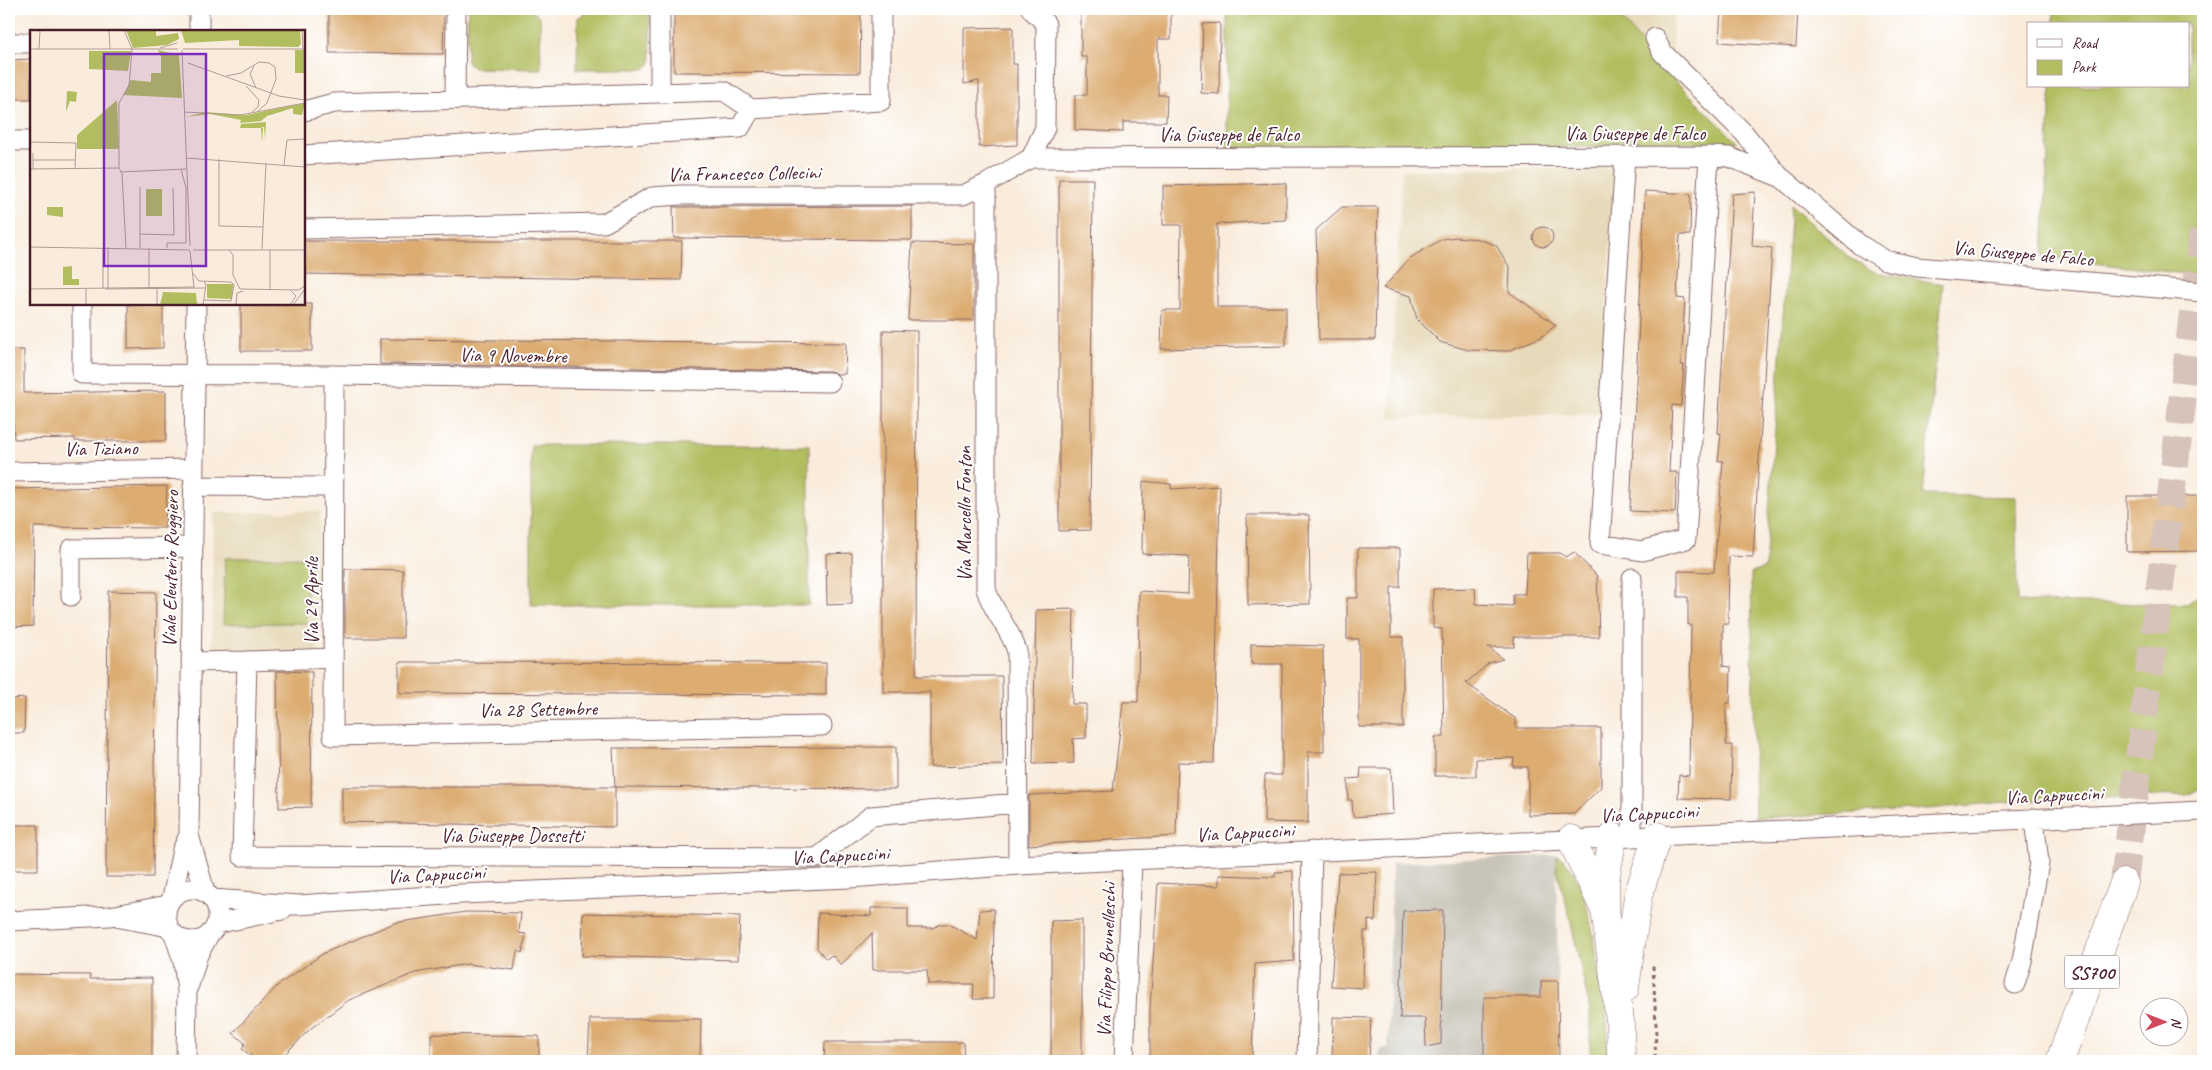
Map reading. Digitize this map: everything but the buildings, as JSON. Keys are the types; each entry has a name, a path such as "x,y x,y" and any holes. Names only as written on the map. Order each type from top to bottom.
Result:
{"highway":[{"path":"1622,1061 1620,1021 1605,910 1606,880 1634,837"},
{"path":"1620,1021 1638,896 1634,837"},
{"path":"1571,839 1605,910"},
{"name":"SS700","path":"2060,1061 2124,883"}],"street":[{"path":"199,9 199,30"},
{"path":"455,99 456,9"},
{"path":"660,9 660,93"},
{"path":"305,111 334,103 724,91 751,110 881,100 881,9"},
{"path":"1030,9 1046,24 1045,128 1031,158"},
{"path":"1656,38 1662,52 1744,133 1782,178"},
{"path":"9,43 30,43"},
{"path":"305,155 740,128 751,110"},
{"path":"9,141 30,141"},
{"path":"1624,156 1600,544 1642,551 1686,538 1709,156"},
{"name":"Via Giuseppe de Falco","path":"1031,158 1729,157 1782,178 1860,245 1885,260 1917,267 2203,292"},
{"name":"Via Francesco Collecini","path":"305,229 604,222 652,197 681,194 962,195 986,184 1031,158"},
{"name":"Via Marcello Fonton","path":"986,184 986,589 992,607 1012,634 1017,651 1018,865"},
{"name":"Via 9 Novembre","path":"82,305 82,374 195,376 334,375 830,382"},
{"name":"Viale Eleuterio Ruggiero","path":"196,305 189,834 209,896"},
{"name":"Via 29 Aprile","path":"247,660 333,658 334,375"},
{"name":"Via Tiziano","path":"9,472 194,478"},
{"path":"194,478 334,487"},
{"path":"72,596 72,549 193,547"},
{"path":"1632,578 1634,837"},
{"name":"Via 28 Settembre","path":"333,658 333,736 822,726"},
{"path":"191,662 247,660"},
{"name":"Via Giuseppe Dossetti","path":"247,660 242,856 817,858 871,816 1018,804"},
{"name":"Via Cappuccini","path":"209,896 298,905 471,894 850,878 1018,865 2201,810"},
{"path":"2015,984 2022,961 2039,864 2034,818"},
{"name":"Viale Eleuterio Ruggiero","path":"170,901 182,850 189,834"},
{"path":"1308,1061 1312,851"},
{"name":"Via Filippo Brunelleschi","path":"1124,1061 1132,860"},
{"path":"186,1061 187,991 183,961 166,920 170,901 177,893 191,889 209,896 218,916 198,955 187,991"},
{"path":"9,922 110,916 170,901"},
{"name":"Via Cappuccini","path":"213,929 298,905"},
{"path":"110,916 171,930 180,938 196,940 213,929"}],"path":[{"path":"1653,961 1656,1025 1655,1061"}],"shaded area":[{"path":"1613,9 1674,9 1671,61 1665,70"},
{"path":"1600,166 1615,171 1600,414 1389,418 1402,170 1590,168"},
{"path":"320,511 317,658 212,661 213,513"},
{"path":"1556,855 1559,1061 1379,1061 1380,1049 1388,1048 1392,863"}],"green space":[{"path":"468,9 530,9 540,17 541,69 473,68 467,62"},
{"path":"591,9 650,9 651,63 645,69 577,69 578,18"},
{"path":"1227,9 1613,9 1665,70 1737,142 1227,157"},
{"path":"2054,9 2203,9 2203,276 2043,257 2051,88 2190,88 2190,22 2054,22"},
{"path":"1791,205 1850,258 1875,272 1943,284 1923,495 2016,497 2017,602 2187,604 2203,592 2203,787 2187,795 2016,801 1916,810 1755,818 1751,573 1765,568"},
{"path":"531,445 809,445 809,605 531,605"},
{"path":"307,557 307,623 223,624 225,558"},
{"path":"1556,855 1568,863 1577,879 1590,921 1603,1002 1606,1003 1609,1061 1590,1061 1590,1011 1569,914 1557,871"}],"tunnel":[{"path":"2124,883 2203,231"}]}
